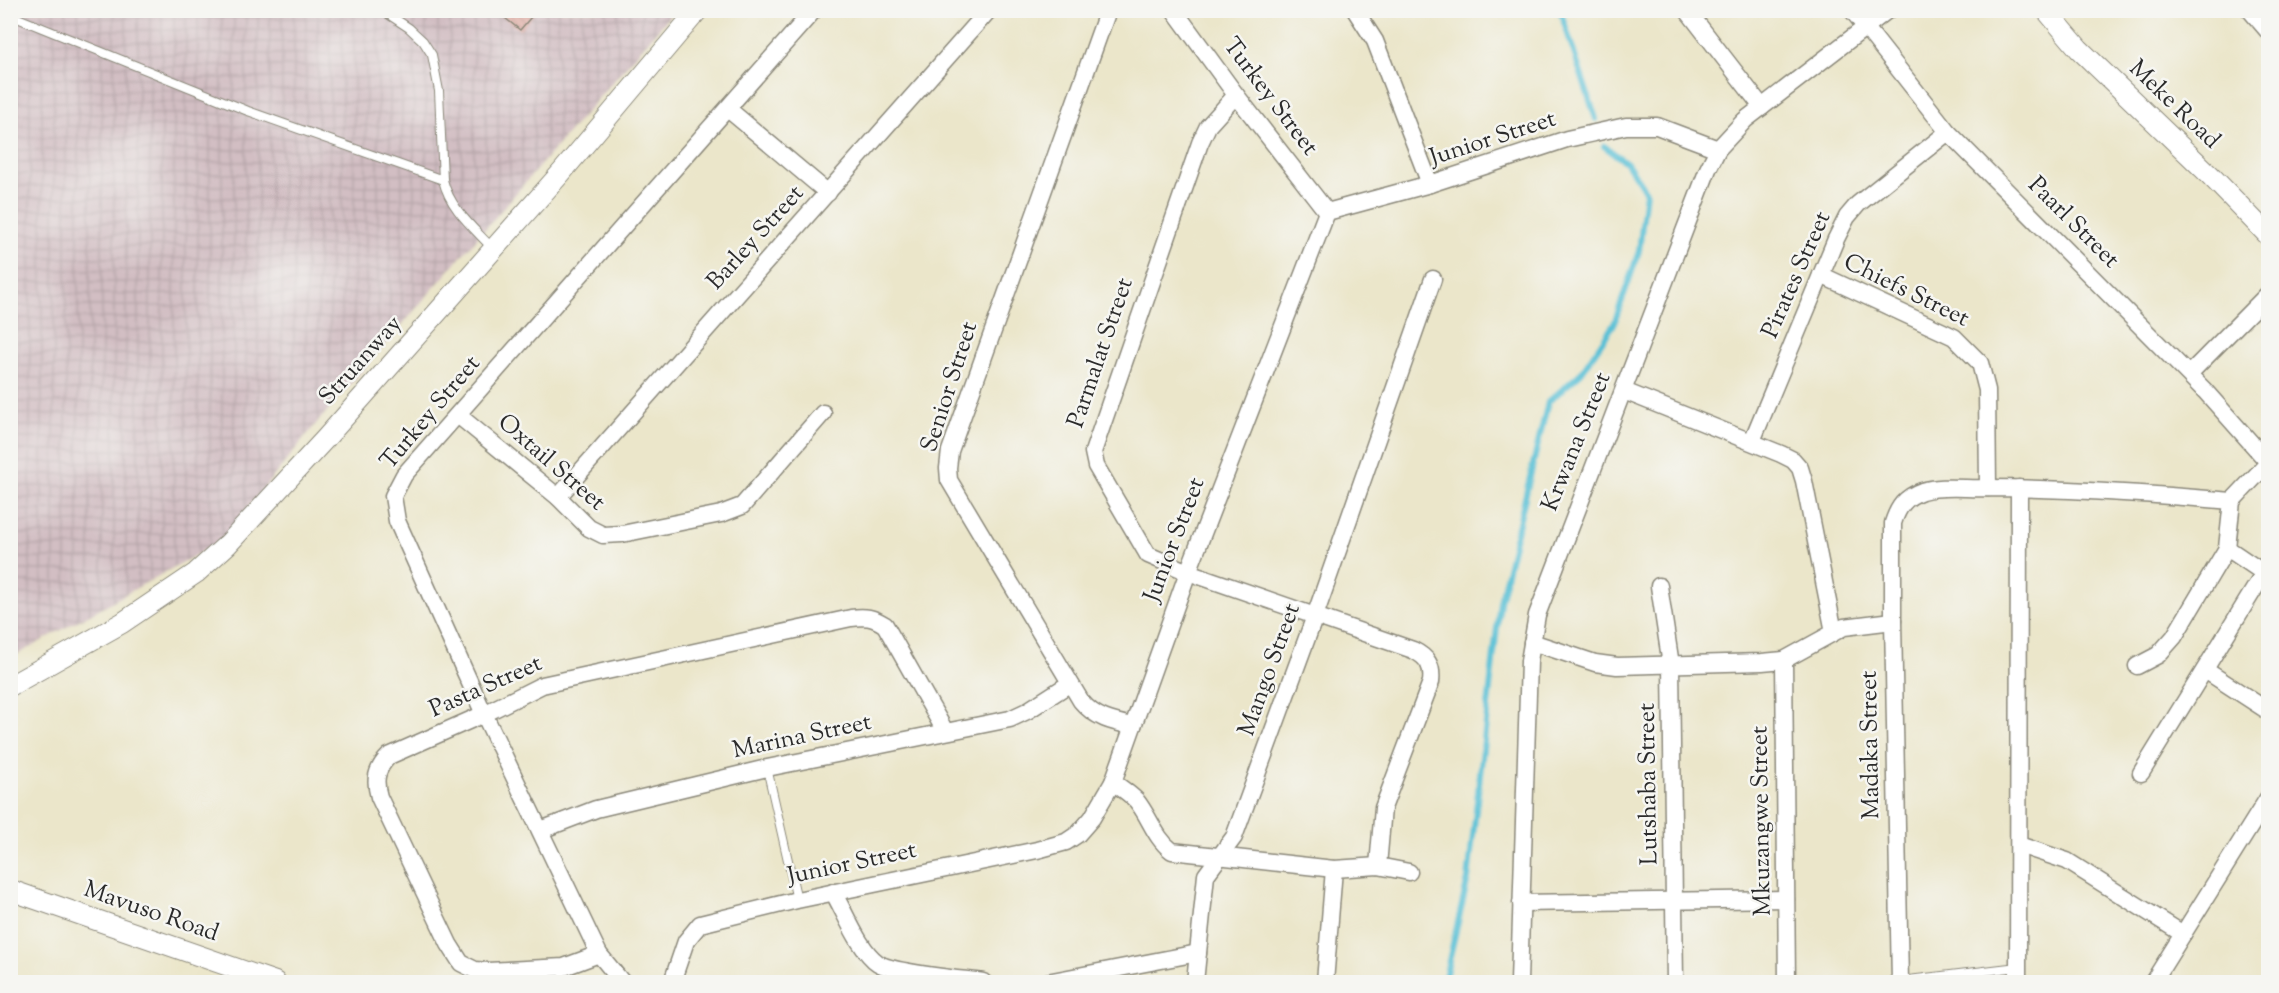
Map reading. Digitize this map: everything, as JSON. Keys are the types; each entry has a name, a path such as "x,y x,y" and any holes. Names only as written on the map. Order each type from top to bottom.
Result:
{"street":[{"name":"Struanway","path":"10,686 122,623 210,561 284,485 494,249 698,10"},
{"name":"Turkey Street","path":"622,982 599,954 484,714 397,521 393,496 404,476 814,10"},
{"name":"Barley Street","path":"558,497 989,10"},
{"name":"Senior Street","path":"1108,10 954,439 948,468 950,480 1069,684 1090,711 1107,721 1133,726"},
{"name":"Turkey Street","path":"1174,10 1236,95 1327,212"},
{"path":"1355,10 1375,41 1430,184"},
{"path":"1687,10 1762,107"},
{"name":"Paarl Street","path":"1852,10 1948,132 2189,374 2268,462"},
{"name":"Krwana Street","path":"1519,982 1532,642 1537,615 1576,508 1718,149 1736,129 1762,107 1888,10"},
{"name":"Meke Road","path":"2046,10 2079,49 2202,167 2268,235"},
{"path":"2250,10 2268,31"},
{"name":"Parmalat Street","path":"1236,95 1208,126 1200,143 1093,452 1096,466 1148,555 1188,572 1424,655 1430,663 1431,682 1383,808 1378,866"},
{"path":"728,109 828,193"},
{"name":"Junior Street","path":"672,982 686,941 700,924 833,892 1037,850 1066,842 1092,818 1113,782 1188,572 1327,212 1430,184 1567,140 1626,126 1657,126 1718,149"},
{"name":"Pirates Street","path":"1752,441 1840,232 1858,204 1948,132"},
{"name":"Chiefs Street","path":"1821,275 1954,337 1980,363 1987,390 1988,488"},
{"name":"Mango Street","path":"1195,982 1206,875 1217,857 1234,837 1315,616 1433,279"},
{"path":"2189,374 2268,294"},
{"path":"1624,391 1752,441 1793,460 1800,468 1834,632"},
{"name":"Oxtail Street","path":"459,416 558,497 589,528 603,535 622,534 732,511 742,506 823,413"},
{"path":"2137,666 2158,655 2168,646 2227,548 2232,501 2268,462"},
{"path":"1988,488 2043,488 2232,501"},
{"name":"Madaka Street","path":"1900,982 1893,523 1898,507 1924,490 1988,488"},
{"path":"2018,975 2019,488"},
{"path":"2141,773 2261,578 2258,569 2227,548"},
{"name":"Lutshaba Street","path":"1659,586 1671,666 1675,982"},
{"name":"Pasta Street","path":"599,954 564,967 488,971 475,970 461,963 449,944 379,797 375,783 381,764 389,756 484,714 534,688 550,683 864,616 874,618 885,625 945,731"},
{"path":"1532,642 1595,663 1617,666 1671,666 1784,660 1844,627 1893,621"},
{"name":"Mkuzangwe Street","path":"1784,660 1787,982"},
{"path":"2205,670 2268,711"},
{"name":"Marina Street","path":"541,830 596,809 767,768 1010,719 1069,684"},
{"path":"1113,782 1136,801 1153,831 1172,851 1334,869 1378,866 1409,872"},
{"path":"2153,982 2268,798"},
{"path":"2019,845 2067,861 2183,934"},
{"path":"1325,982 1334,869"},
{"path":"833,892 865,949 878,963 917,973 983,982"},
{"name":"Mavuso Road","path":"14,893 275,982"},
{"path":"1521,903 1786,899"},
{"path":"1047,982 1198,953"}],"lane":[{"path":"382,10 409,28 423,41 432,55 439,91 443,180 446,195 455,208 494,249"},
{"path":"10,15 248,111 443,180"},
{"path":"767,768 797,900"},
{"path":"1900,982 2018,975"}],"shaded area":[{"path":"11,11 674,11 316,424 221,541 11,658"}],"building":[{"path":"495,10 537,10 520,30"}],"waterway":[{"path":"1560,10 1596,119"},
{"path":"1444,982 1468,879 1500,602 1548,402 1581,373 1614,324 1639,251 1646,192 1627,163 1604,146"}]}
